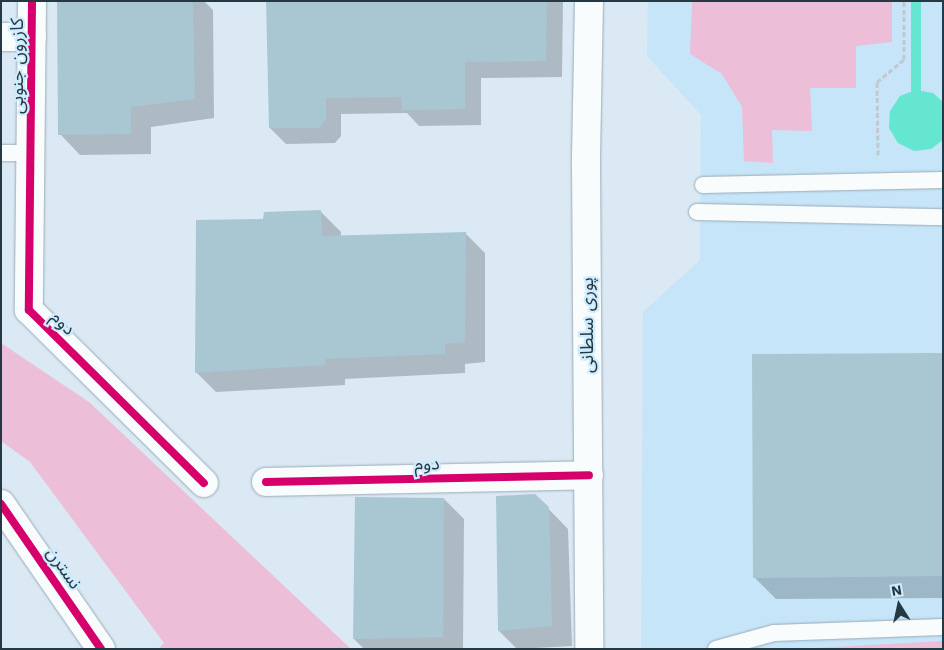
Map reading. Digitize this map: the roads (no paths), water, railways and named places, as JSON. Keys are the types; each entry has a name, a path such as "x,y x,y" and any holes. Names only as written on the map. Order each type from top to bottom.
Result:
{"street":[{"name":"کازرون جنوبی","path":"29,310 32,1"},
{"name":"پوری سلطانی","path":"589,1 586,164 589,649"},
{"path":"1,37 32,37"},
{"name":"دوم","path":"29,310 204,483"},
{"name":"دوم","path":"266,482 588,475"},
{"name":"نسترن","path":"1,504 101,649"}],"lane":[{"path":"1,153 31,153"},
{"path":"703,185 943,180"},
{"path":"697,212 943,217"},
{"path":"716,649 774,632 943,627"}],"waterway":[{"path":"916,1 916,90"}]}
